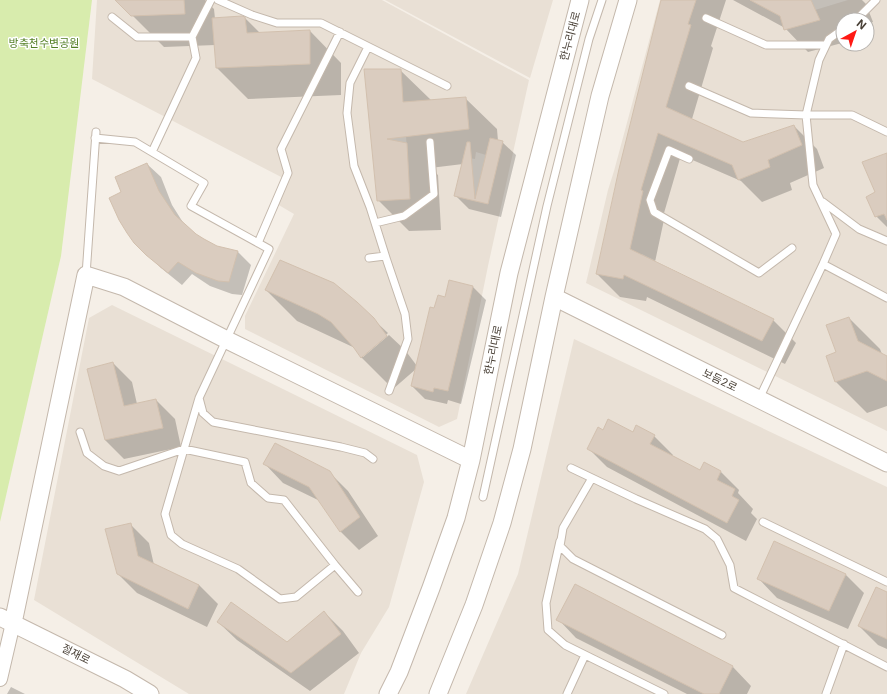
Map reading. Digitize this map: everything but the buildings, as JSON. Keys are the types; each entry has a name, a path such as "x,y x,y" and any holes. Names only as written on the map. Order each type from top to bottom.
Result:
{"street":[{"name":"한누리대로","path":"388,694 399,672 434,581 456,518 471,460 509,274 580,0"},
{"path":"438,694 474,605 502,523 522,449 554,297 600,96 628,0"},
{"path":"0,679 6,620 86,275 124,287 227,340 471,460"},
{"name":"보듬2로","path":"554,297 887,462"},
{"name":"절재로","path":"6,620 125,679 150,694"}],"lane":[{"path":"152,152 196,58 192,37 211,0"},
{"path":"218,0 252,15 277,22 321,22 447,86"},
{"path":"483,497 547,206 589,39 602,0"},
{"path":"864,12 877,0"},
{"path":"112,18 137,37 192,37"},
{"path":"706,18 766,44 826,45"},
{"path":"258,243 288,173 281,149 340,32"},
{"path":"759,399 824,264 836,234 814,185 806,115 819,60 829,39 835,35"},
{"path":"368,47 350,84 347,113 354,166 370,207 405,314 408,339 389,391"},
{"path":"689,86 751,113 806,115 852,114 887,132"},
{"path":"86,275 95,135 135,142 204,183 191,206 269,249 199,398 165,514 171,535 182,544 238,568 280,599 296,597 335,565"},
{"path":"375,223 404,216 434,194 430,142"},
{"path":"689,159 669,150 650,200 654,212 759,273 792,248"},
{"path":"821,201 859,229 887,241"},
{"path":"369,258 385,256"},
{"path":"824,264 887,298"},
{"path":"199,398 203,414 213,422 341,447 365,453 373,460"},
{"path":"80,432 87,453 104,466 119,471 184,449 245,462 251,483 268,498 284,500 358,592"},
{"path":"572,468 636,499 705,529 717,539 730,565 734,588 887,667"},
{"path":"592,478 563,528 546,603 548,630 565,645 664,694"},
{"path":"763,522 887,582"},
{"path":"563,528 560,546 573,559 722,635"},
{"path":"826,694 844,644"},
{"path":"567,694 585,655"}],"shaded area":[{"path":"97,0 115,0 132,16 185,14 184,0 382,0 529,80 488,266 457,419 439,427 245,329 245,316 294,214 277,204 287,180 92,79","holes":["245,16 247,33 310,30 310,64 216,68 212,18","365,69 400,69 403,102 466,97 469,129 406,136 410,199 377,201","490,138 503,141 487,204 454,196 464,157 475,159 476,152 486,155","449,280 473,286 448,391 434,388 433,392 411,386 430,307 434,308 438,295 445,297","334,283 374,318 387,336 361,358 331,322 318,314 265,290"]},
{"path":"385,0 553,0 530,78"},
{"path":"660,0 750,0 780,16 785,30 815,10 848,0 887,0 887,153 862,162 875,192 866,197 875,216 887,213 887,356 858,341 849,317 826,325 836,352 826,356 835,382 867,371 887,381 887,431 586,283 608,190","holes":["658,16 690,25 644,179","669,108 743,142 794,125 802,145 768,160 770,167 739,180 732,165 661,134","615,186 623,279 596,274","642,254 774,319 762,341 630,277"]},
{"path":"112,305 417,455 424,482 389,607 361,653 344,694 189,694 34,600 89,318","holes":["113,362 124,406 156,399 163,428 105,440 87,369","275,443 330,471 360,517 340,532 309,487 264,464","131,523 138,556 199,585 189,609 117,574 105,530","231,603 287,642 324,611 341,633 291,673 217,622"]},
{"path":"574,339 887,487 887,592 876,588 858,626 887,639 887,694 719,694 733,666 575,584 557,620 704,694 466,694 518,574","holes":["608,419 633,432 636,425 655,435 650,444 700,470 704,462 721,471 717,480 735,489 732,496 739,500 727,523 587,449 598,427 603,430","774,541 846,574 829,611 758,579"]}],"green space":[{"name":"방축천수변공원","path":"0,0 92,0 61,256 0,522"}]}
